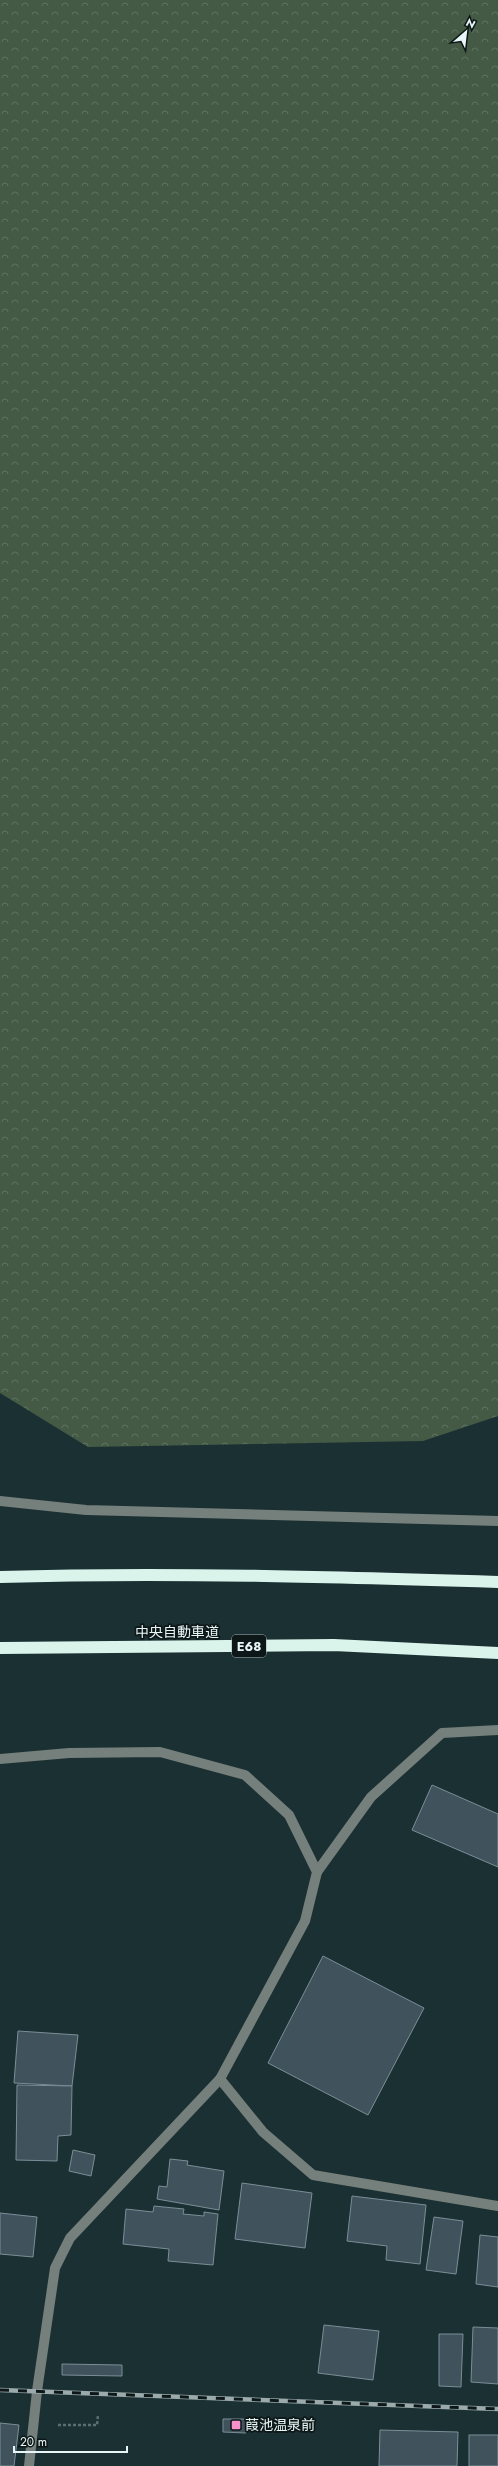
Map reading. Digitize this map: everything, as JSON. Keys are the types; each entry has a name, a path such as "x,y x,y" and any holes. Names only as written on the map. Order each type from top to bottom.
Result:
{"highway":[{"path":"0,1577 67,1575 356,1578 498,1582"},
{"name":"中央自動車道","path":"0,1648 334,1646 498,1653"}],"street":[{"path":"0,1501 86,1510 498,1521"},
{"path":"29,2466 55,2268 70,2238 220,2079 305,1921 317,1872 371,1797 442,1734 498,1730"},
{"path":"0,1759 69,1753 160,1752 244,1775 289,1815 317,1872"},
{"path":"220,2079 263,2132 313,2174 498,2206"}],"path":[{"path":"34,2424 97,2425 98,2415"}],"green space":[{"path":"0,0 498,0 498,1416 423,1441 88,1447 0,1393"}],"building":[{"path":"432,1785 498,1814 498,1867 412,1830"},
{"path":"323,1956 424,2008 368,2115 268,2063"},
{"path":"18,2031 78,2035 72,2086 14,2083"},
{"path":"17,2085 72,2086 71,2135 58,2136 57,2161 16,2160"},
{"path":"73,2150 95,2155 91,2176 69,2171"},
{"path":"170,2159 188,2161 187,2165 224,2171 219,2210 157,2199 159,2186 167,2187"},
{"path":"242,2183 312,2193 305,2248 235,2239"},
{"path":"352,2196 426,2205 420,2264 386,2260 387,2246 347,2241"},
{"path":"154,2206 184,2209 183,2214 204,2216 204,2212 218,2214 213,2265 168,2261 169,2249 123,2244 126,2209 153,2212"},
{"path":"0,2213 37,2217 33,2257 0,2254"},
{"path":"434,2217 463,2221 456,2274 426,2270"},
{"path":"480,2235 498,2237 498,2287 476,2284"},
{"path":"324,2325 379,2331 373,2380 318,2373"},
{"path":"473,2327 498,2328 498,2384 471,2382"},
{"path":"439,2334 463,2334 461,2387 439,2386"},
{"path":"62,2364 122,2365 122,2376 62,2375"},
{"path":"223,2419 246,2419 246,2433 223,2432"},
{"path":"0,2423 19,2425 14,2466 0,2466"},
{"path":"380,2430 458,2432 457,2466 379,2466"},
{"path":"469,2435 498,2435 498,2466 469,2466"}],"railway":[{"path":"0,2390 498,2409"}],"place":[{"name":"葭池温泉前","path":"236,2425"}]}
